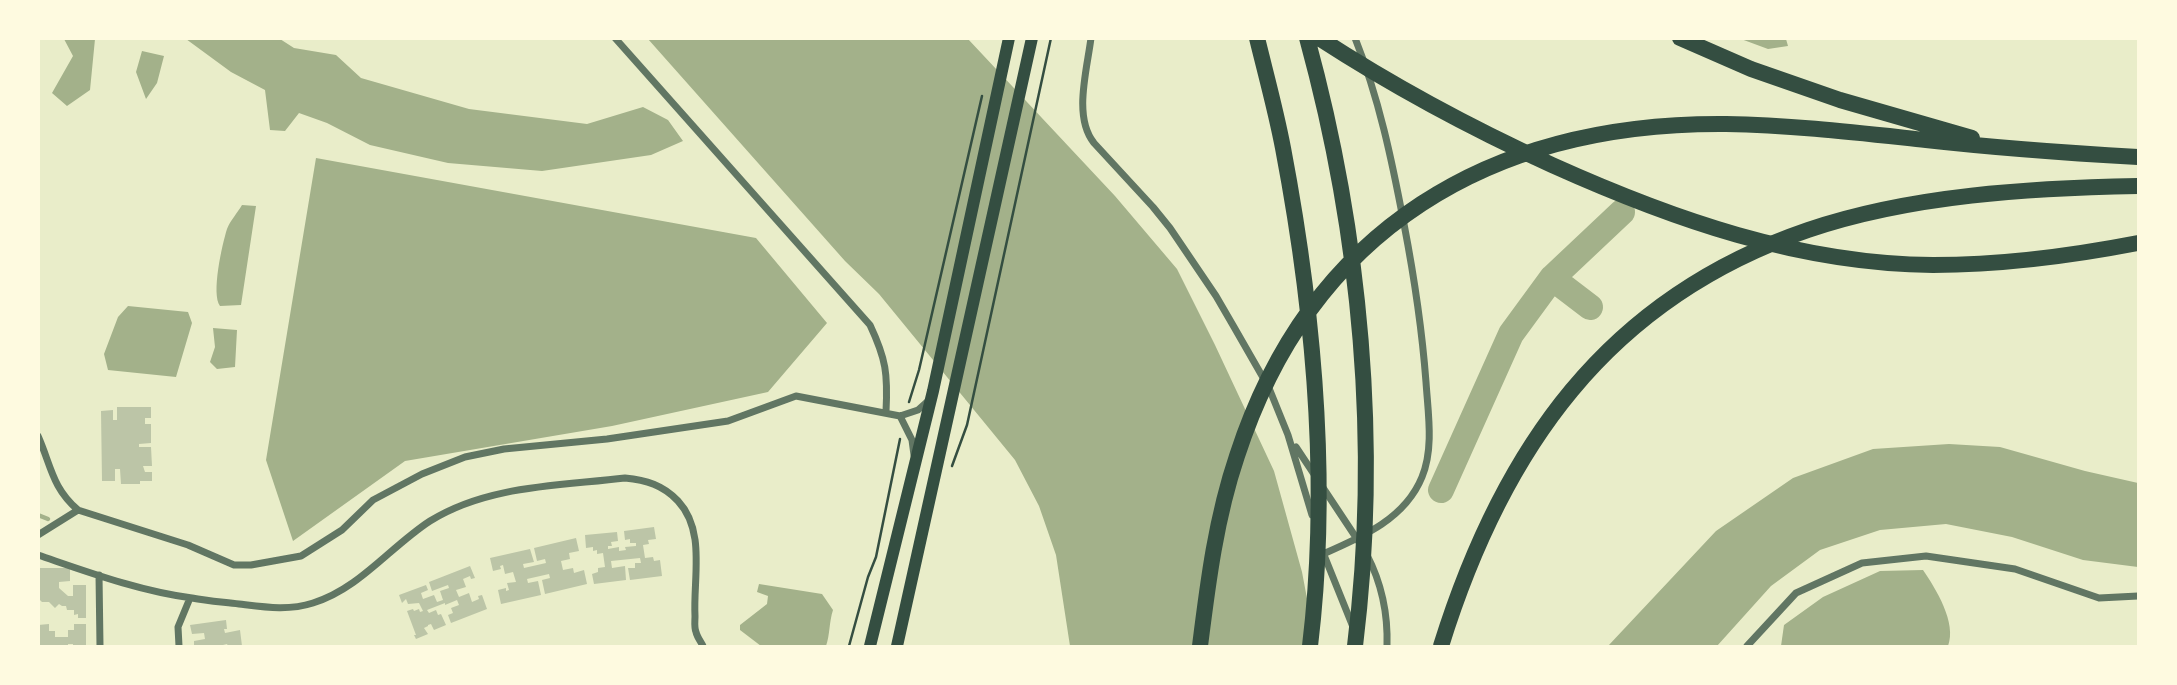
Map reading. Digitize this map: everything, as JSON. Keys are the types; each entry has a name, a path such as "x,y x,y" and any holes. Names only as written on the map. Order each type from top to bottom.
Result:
{"highway":[{"path":"1257,38 1282,145 1310,332 1318,435 1317,545 1310,646"},
{"path":"1307,38 1326,106 1355,284 1366,434 1364,568 1357,646"},
{"path":"1319,38 1418,98 1523,152 1624,196 1696,223 1765,243 1829,255 1900,263 1982,264 2067,255 2138,243"},
{"path":"1680,38 1751,69 1827,95 2010,149"},
{"path":"1200,646 1209,575 1227,488 1246,430 1291,337 1331,282 1374,239 1437,193 1472,174 1537,149 1593,135 1645,128 1725,124 1776,126 2010,149 2138,157"},
{"path":"1441,646 1463,582 1493,511 1542,428 1599,360 1623,337 1681,293 1766,246 1845,219 1933,201 1989,194 2138,186"}],"main road":[{"path":"870,646 932,395 1009,38"},
{"path":"897,646 1031,44"}],"street":[{"path":"615,38 870,325 881,348 888,378 886,412"},
{"path":"1091,38 1082,110 1086,132 1153,207 1203,275 1269,388 1288,435 1324,554 1357,646"},
{"path":"1324,554 1384,523 1414,491 1422,477 1427,459 1429,431 1417,299 1399,195 1379,108 1355,38"},
{"path":"38,436 65,499 78,510 188,545 234,565 251,565 301,556 342,530 373,500 422,474 466,457 504,449 607,439 729,421 796,396 886,412 903,418 918,410 932,395"},
{"path":"903,418 912,440 913,466"},
{"path":"1288,435 1368,559 1380,588 1386,614 1387,646"},
{"path":"38,555 99,575 190,598 268,608 291,607 313,603 334,594 430,522 469,502 512,491 634,478 658,485 672,494 691,522 695,538 696,632 703,646"},
{"path":"38,535 78,510"},
{"path":"1747,646 1796,593 1862,563 1926,556 2015,569 2099,598 2138,596"},
{"path":"99,575 100,646"},
{"path":"179,646 178,627 190,598"}],"path":[{"path":"967,425 1051,38"},
{"path":"849,646 876,557 903,418 919,370 983,88"}],"shaded area":[{"path":"64,39 95,39 90,90 67,106 52,93 73,56"},
{"path":"186,39 280,39 294,48 336,55 361,78 469,109 587,124 643,107 668,120 683,141 651,155 542,171 448,163 370,145 327,123 299,113 285,131 270,130 265,90 231,72"},
{"path":"648,39 968,39 1115,196 1177,269 1274,471 1302,572 1316,646 1070,646 1056,555 1039,506 1015,460 879,294 845,261"},
{"path":"1741,39 1786,39 1788,46 1768,49"},
{"path":"142,51 164,56 157,83 146,99 136,72"},
{"path":"316,158 756,238 827,323 768,392 612,426 405,461 293,541 266,460"},
{"path":"242,205 256,206 241,305 220,306 217,281 223,246 228,226"},
{"path":"128,306 188,312 192,323 176,377 108,370 104,354 118,317"},
{"path":"213,328 237,330 235,367 217,369 210,362 215,347"},
{"path":"1949,444 2000,447 2138,483 2138,567 2083,560 2012,537 1946,524 1880,530 1820,550 1771,586 1717,646 1608,646 1716,531 1793,478 1873,449"},
{"path":"1923,570 1939,596 1947,617 1950,627 1948,646 1781,646 1784,625 1823,597 1880,571"},
{"path":"759,584 822,594 833,610 826,646 761,646 740,630 740,625 767,604 768,596 757,592"}],"building":[{"path":"117,407 151,407 151,418 145,418 145,424 151,424 151,443 139,444 139,447 151,447 152,466 143,466 145,472 152,472 152,481 121,484 120,469 115,469 115,481 102,481 101,411 113,410 113,420 117,420"},
{"path":"654,527 656,539 648,540 649,544 643,545 645,558 660,560 662,576 630,580 628,568 635,568 635,563 641,563 640,558 611,561 612,568 625,566 626,580 594,584 592,574 598,572 598,568 605,567 603,553 597,554 593,547 586,548 585,535 617,532 618,541 611,542 612,546 608,546 608,549 619,547 619,551 626,550 625,547 636,546 636,543 630,543 630,539 625,540 624,531"},
{"path":"576,538 579,551 569,553 570,559 561,561 563,570 573,568 574,573 584,570 587,584 545,594 542,580 550,578 549,574 527,579 528,583 538,581 541,595 501,604 498,590 509,590 507,583 516,582 513,572 505,574 503,565 500,566 501,569 493,571 490,558 530,549 534,562 523,564 524,568 546,563 545,559 537,561 534,548"},
{"path":"470,566 475,578 471,579 470,576 463,579 466,587 456,590 459,597 469,593 472,602 482,595 487,609 451,623 448,615 453,613 451,608 459,605 457,600 427,610 429,613 436,610 446,625 434,630 431,624 428,625 424,628 428,634 416,639 407,611 423,611 419,603 408,604 406,599 402,603 399,595 426,585 428,590 421,593 423,599 434,595 437,602 443,600 440,591 449,588 448,585 432,591 429,582"},
{"path":"38,568 70,568 70,581 59,582 59,588 68,596 73,596 73,585 86,585 86,618 78,618 78,614 74,615 74,610 67,610 66,606 59,604 55,608 49,602 39,599"},
{"path":"226,620 225,633 240,630 242,646 194,646 194,641 205,639 204,633 192,634 190,625"},
{"path":"49,624 49,631 55,631 55,637 68,637 68,630 74,630 74,624 86,624 86,646 38,646 38,625"}],"waterway":[{"path":"1441,490 1511,334 1552,278 1622,212"},
{"path":"1552,278 1590,307"},
{"path":"38,515 48,519"}]}
